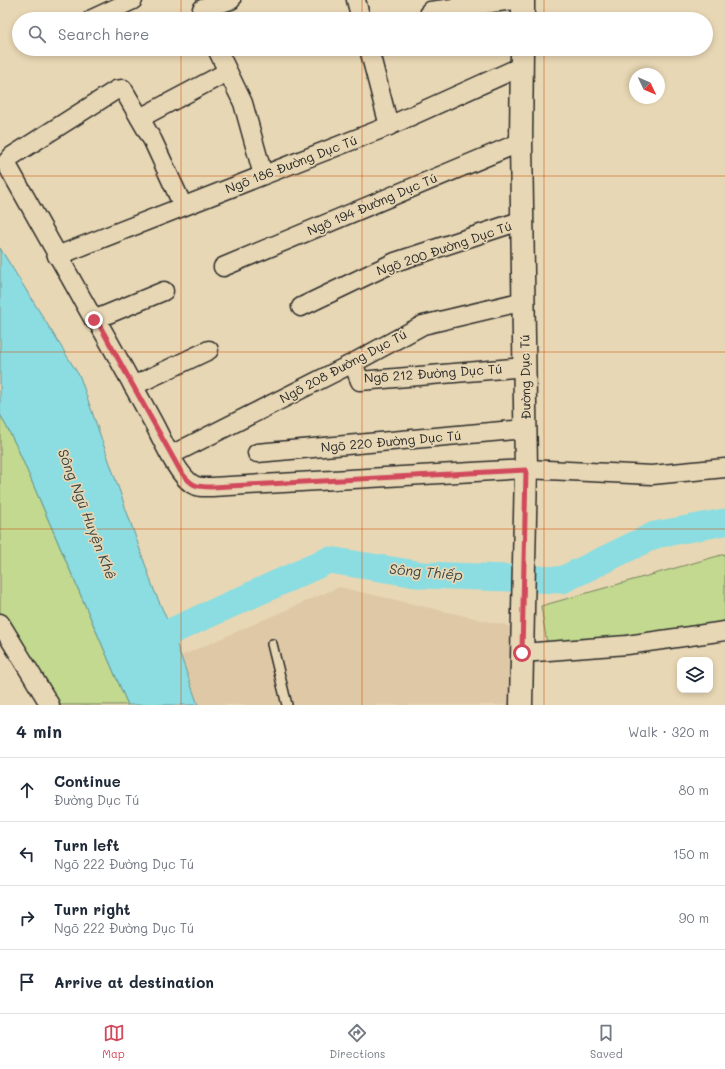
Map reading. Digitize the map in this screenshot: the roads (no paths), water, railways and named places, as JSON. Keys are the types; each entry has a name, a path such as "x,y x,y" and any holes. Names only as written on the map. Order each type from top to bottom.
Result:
{"main road":[{"path":"523,0 523,12"},
{"name":"Đường Dục Tú","path":"521,705 526,470 521,142 522,58"}],"street":[{"path":"107,12 134,0"},
{"path":"203,12 202,9 230,0"},
{"path":"356,0 359,12"},
{"path":"430,11 515,0"},
{"path":"220,56 243,103 263,175"},
{"path":"371,56 390,126"},
{"name":"Ngõ 186 Đường Dục Tú","path":"57,256 390,126 522,58"},
{"path":"140,118 227,72"},
{"path":"183,206 153,141 123,89 116,90 12,156 6,163 57,256 94,320 96,319 171,455 188,481 199,487 526,470 652,475 725,468"},
{"name":"Ngõ 194 Đường Dục Tú","path":"223,266 521,142"},
{"name":"Ngõ 200 Đường Dục Tú","path":"301,306 395,262 523,220"},
{"path":"96,319 164,291"},
{"name":"Ngõ 208 Đường Dục Tú","path":"171,455 353,363 422,325 524,300"},
{"path":"133,386 209,350"},
{"name":"Ngõ 212 Đường Dục Tú","path":"353,363 360,381 525,367"},
{"name":"Ngõ 220 Đường Dục Tú","path":"257,453 525,429"},
{"path":"0,623 50,705"},
{"path":"522,653 627,645 725,631"}],"lane":[{"path":"272,644 287,705"}],"water":[{"name":"Sông Ngũ Huyện Khê","path":"0,248 80,377 154,590 172,631 198,705 128,705 17,447 0,414"}],"waterway":[{"name":"Sông Thiếp","path":"145,656 172,631 329,560 423,575 562,580 655,535 725,522"}]}
